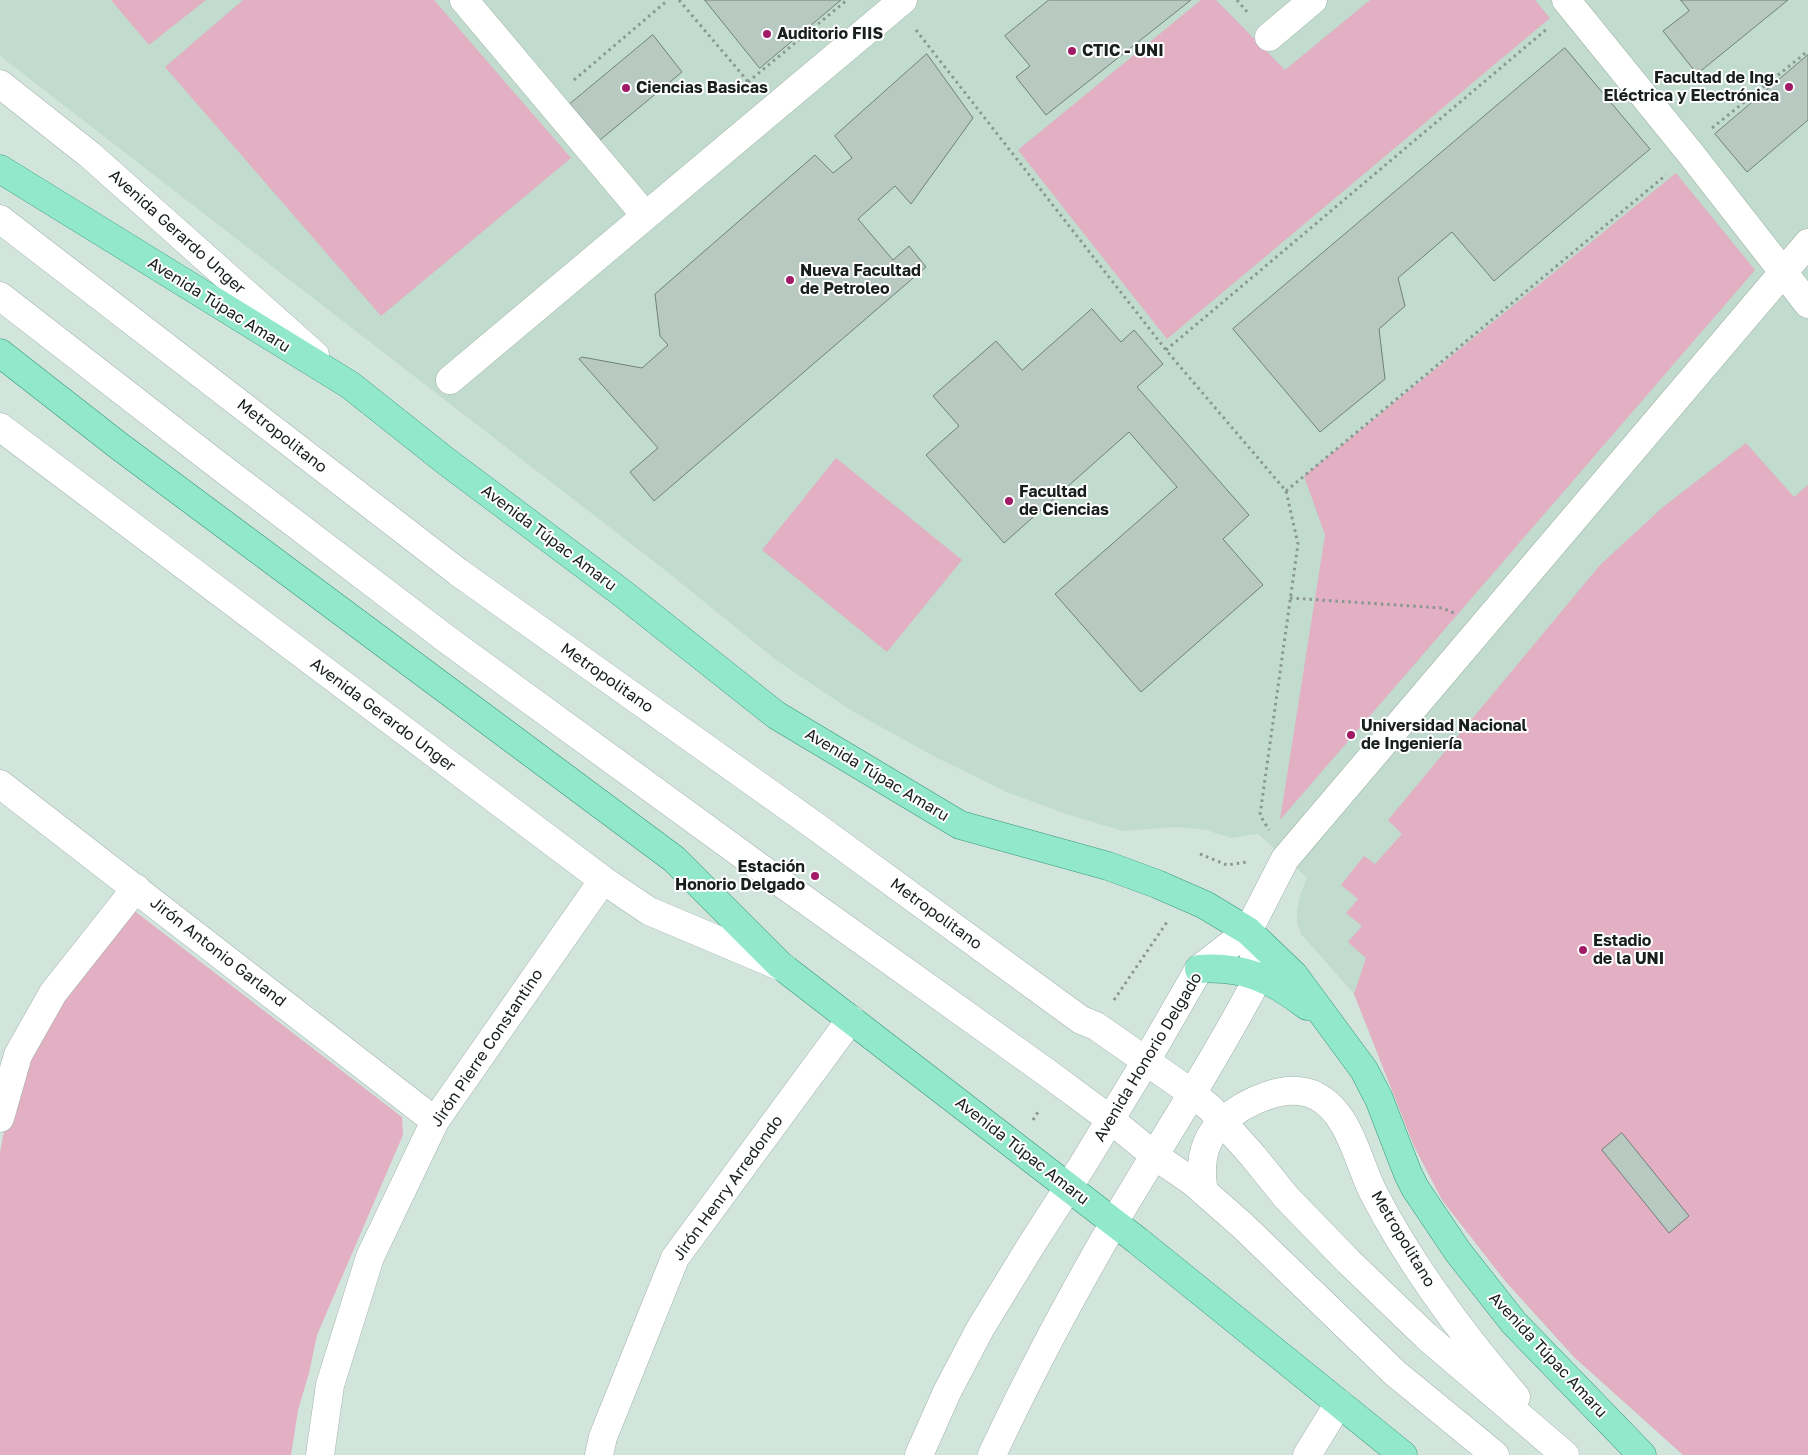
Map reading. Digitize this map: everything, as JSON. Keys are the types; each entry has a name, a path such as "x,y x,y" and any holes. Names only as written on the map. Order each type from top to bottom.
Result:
{"main road":[{"name":"Avenida Túpac Amaru","path":"0,169 350,385 447,462 622,593 776,715 960,825 1108,866 1149,881 1204,905 1248,931 1294,975 1364,1070 1376,1092 1402,1162 1415,1188 1458,1252 1514,1323 1642,1455"},
{"name":"Avenida Túpac Amaru","path":"0,353 119,446 674,859 786,968 1114,1223 1403,1455"},
{"path":"1199,969 1227,969 1259,976 1279,985 1334,1027"}],"street":[{"path":"464,0 645,215"},
{"path":"1269,37 1313,0"},
{"path":"450,380 899,3"},
{"path":"1569,4 1691,154 1808,304"},
{"name":"Avenida Gerardo Unger","path":"0,84 90,155 350,385"},
{"name":"Metropolitano","path":"0,219 458,572 811,823 1081,1020 1096,1026 1193,1094 1222,1122 1286,1197 1349,1262 1426,1336 1566,1455"},
{"path":"992,1455 1047,1343 1114,1223 1193,1094 1259,976 1248,931 1281,851 1484,624 1808,244"},
{"path":"0,296 448,640 1111,1120 1155,1156 1204,1192 1243,1226 1396,1373 1495,1455"},
{"name":"Avenida Gerardo Unger","path":"0,427 603,880 649,912 786,968"},
{"name":"Jirón Antonio Garland","path":"0,784 435,1121"},
{"name":"Jirón Pierre Constantino","path":"320,1455 330,1385 370,1257 435,1121 603,880"},
{"path":"0,1118 18,1055 53,993 136,888"},
{"name":"Avenida Honorio Delgado","path":"919,1455 947,1392 980,1329 1111,1120 1199,969 1248,931"},
{"name":"Jirón Henry Arredondo","path":"599,1455 603,1437 676,1258 851,1019"},
{"name":"Metropolitano","path":"1204,1192 1201,1175 1202,1155 1211,1135 1222,1122 1244,1106 1263,1097 1281,1092 1315,1095 1328,1103 1338,1115 1349,1134 1373,1191 1411,1259 1456,1322 1566,1455"},
{"path":"1307,1455 1339,1403"}],"path":[{"path":"549,102 668,0"},
{"path":"679,0 771,109"},
{"path":"748,82 847,0"},
{"path":"899,3 1166,350 1286,491 1298,544 1260,815 1281,851 1263,855 1246,863 1227,865 1200,854"},
{"path":"1166,350 1569,4"},
{"path":"1286,491 1691,154 1706,133 1808,52"},
{"path":"1290,598 1442,608 1484,624"}],"shaded area":[{"name":"Universidad Nacional de Ingeniería","path":"0,0 1808,0 1808,1455 1683,1455 1574,1357 1506,1282 1442,1200 1414,1146 1354,994 1301,934 1297,922 1297,910 1300,895 1307,878 1258,834 1231,838 1206,830 1176,827 1123,831 1069,815 1009,793 937,758 852,711 776,660 666,571 0,56"},
{"path":"111,0 206,0 149,45"},
{"path":"243,0 434,0 571,158 381,316 165,67"},
{"path":"1201,0 1216,0 1285,70 1370,0 1535,0 1550,18 1167,339 1018,150"},
{"path":"1676,173 1755,270 1280,820 1325,535 1304,476"},
{"name":"Estadio de la UNI","path":"1746,443 1794,497 1808,485 1808,1455 1683,1455 1574,1357 1506,1282 1442,1200 1414,1146 1354,994 1366,958 1348,942 1362,926 1346,913 1358,899 1341,885 1364,856 1375,864 1402,834 1388,820 1600,565 1663,507"},
{"path":"836,458 962,560 887,652 762,550"},
{"path":"132,909 402,1117 403,1135 317,1335 309,1373 298,1410 291,1455 0,1455 0,1153 3,1136 24,1067 54,1010"}],"building":[{"name":"Auditorio FIIS","path":"705,0 841,0 760,68"},
{"name":"CTIC - UNI","path":"1049,0 1191,0 1046,115 1016,77 1030,66 1005,36"},
{"path":"1681,0 1788,0 1697,74 1663,31 1689,11"},
{"name":"Ciencias Basicas","path":"653,35 682,72 600,140 570,104"},
{"path":"1565,48 1650,149 1494,281 1452,232 1398,278 1405,306 1379,329 1385,379 1320,432 1233,329"},
{"name":"Nueva Facultad de Petroleo","path":"927,54 973,118 911,204 895,186 858,219 893,260 909,246 926,267 654,501 630,472 658,448 579,359 582,357 642,368 668,345 660,336 655,294 815,155 833,173 852,158 835,136"},
{"name":"Facultad de Ing. Eléctrica y Electrónica","path":"1808,55 1808,120 1747,172 1715,134"},
{"name":"Facultad de Ciencias","path":"1092,309 1121,342 1134,330 1163,364 1137,387 1249,515 1223,539 1263,585 1141,692 1055,594 1177,487 1129,432 1004,543 926,455 959,426 933,396 996,341 1022,370"},
{"path":"1622,1133 1689,1216 1669,1233 1602,1150"}],"place":[{"name":"Auditorio FIIS","path":"767,34"},
{"name":"CTIC - UNI","path":"1072,51"},
{"name":"Facultad de Ing. Eléctrica y Electrónica","path":"1789,87"},
{"name":"Ciencias Basicas","path":"626,88"},
{"name":"Nueva Facultad de Petroleo","path":"790,280"},
{"name":"Facultad de Ciencias","path":"1009,501"},
{"name":"Universidad Nacional de Ingeniería","path":"1351,735"},
{"name":"Estación Honorio Delgado","path":"815,876"},
{"name":"Estadio de la UNI","path":"1583,950"}]}
